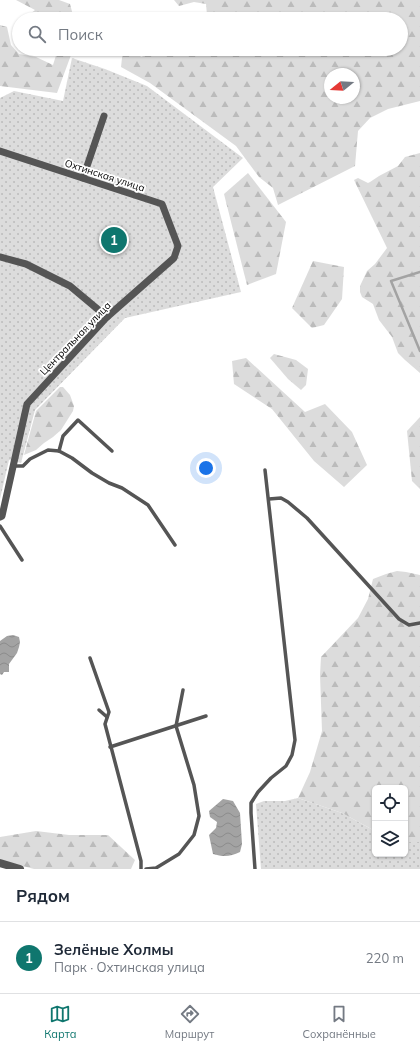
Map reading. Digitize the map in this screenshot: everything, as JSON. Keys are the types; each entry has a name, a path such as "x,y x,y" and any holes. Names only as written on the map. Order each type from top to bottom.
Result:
{"street":[{"path":"84,178 104,116"},
{"name":"Охтинская улица","path":"0,151 162,204 178,246"},
{"name":"Центральная улица","path":"1,517 27,404 107,317 174,258 178,246"},
{"path":"0,257 26,264 70,286 107,317"},
{"path":"0,863 20,869"}],"lane":[{"path":"59,451 63,436 78,420 112,451"},
{"path":"14,464 23,466 30,460 48,450 59,451 72,458 92,473 109,483 122,488 148,505 175,545"},
{"path":"255,869 251,803 258,792 271,778 286,766 292,755 295,740 266,470"},
{"path":"269,500 281,498 288,502 307,518 399,619 409,625 420,623"},
{"path":"0,526 22,560"},
{"path":"90,658 109,712 105,724 142,869"},
{"path":"146,869 156,868 179,854 194,836 199,816 194,785 176,726 183,690"},
{"path":"99,710 107,718"},
{"path":"110,747 206,716"}],"green space":[{"path":"16,0 59,0 70,4 72,12 33,12 35,10"},
{"path":"174,0 420,0 420,101 388,109 370,118 358,131 355,166 278,205 273,188 259,177 236,146 150,83 121,67 122,56 408,56 408,12 207,12 206,4 194,2 179,6"},
{"path":"0,25 7,27 12,46 12,56 36,57 53,65 56,56 71,56 57,93 0,86"},
{"path":"72,58 105,69 147,86 243,158 213,187 241,292 125,318 35,410 21,463 9,460 0,499 0,98 14,91 63,101"},
{"path":"420,153 420,373 398,353 392,337 379,320 373,304 362,297 360,292 360,286 367,271 375,264 387,248 354,180 358,178 368,183 398,166 405,157"},
{"path":"248,173 286,222 276,274 247,285 224,194"},
{"path":"313,261 344,267 342,299 324,325 312,328 292,308"},
{"path":"274,354 296,360 308,369 306,385 301,390 288,379 270,358"},
{"path":"246,358 305,412 325,404 352,432 367,465 344,487 314,461 272,409 234,384 232,361"},
{"path":"60,387 63,387 70,395 74,406 73,411 61,430 36,450 24,455 36,411"},
{"path":"420,417 420,489 412,481 407,431"},
{"path":"397,571 420,575 420,842 408,842 408,785 372,785 372,829 342,813 298,798 310,772 322,731 320,675 321,657 358,618 368,599 373,579"},
{"path":"298,798 342,813 372,829 372,857 408,857 408,842 420,842 420,869 261,869 256,804 264,801 285,801"},
{"path":"36,831 69,835 108,835 135,860 131,869 34,869 0,860 0,837"}],"water":[{"path":"13,635 19,637 19,647 17,653 9,664 9,672 4,672 2,675 0,674 0,641 7,636"},
{"path":"223,799 233,801 240,813 242,844 240,852 233,855 220,856 213,854 209,835 216,828 217,822 210,817 209,811"}],"waterway":[{"path":"420,272 391,281 420,351"}],"place":[{"name":"Зелёные Холмы","path":"114,240"}]}
